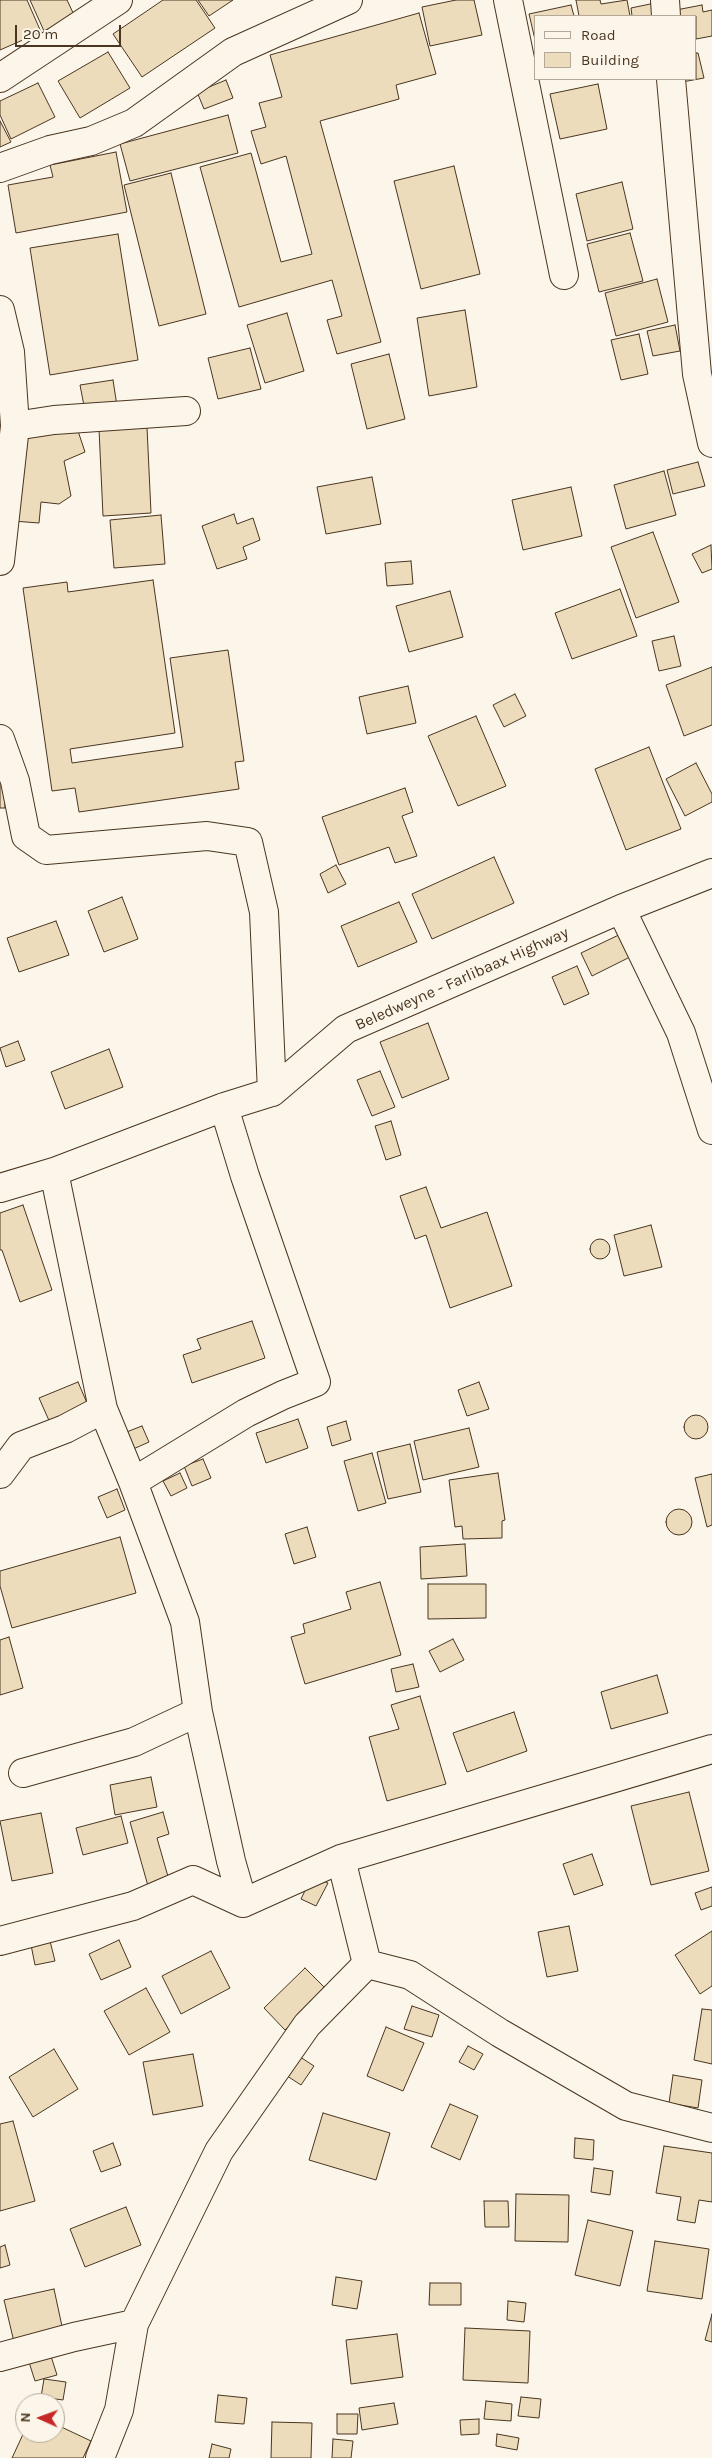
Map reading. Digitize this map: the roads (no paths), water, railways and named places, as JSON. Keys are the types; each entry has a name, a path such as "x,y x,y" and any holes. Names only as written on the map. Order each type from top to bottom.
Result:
{"street":[{"path":"0,78 89,8 118,0"},
{"path":"0,168 50,150 91,141 134,123 232,52 348,0"},
{"path":"508,0 564,275"},
{"path":"665,0 666,15"},
{"path":"672,80 697,374 712,443"},
{"path":"0,310 10,352 15,426 0,561"},
{"path":"15,426 54,420 186,411"},
{"path":"0,739 15,781 26,836 46,850 208,836 248,842 264,912 272,1092"},
{"name":"Beledweyne - Farlibaax Highway","path":"0,1188 54,1172 224,1107 272,1092 346,1029 621,909 712,873"},
{"path":"621,909 682,1033 712,1130"},
{"path":"133,1482 246,1413 316,1382 224,1107"},
{"path":"54,1172 103,1409 133,1482 185,1622 198,1712 231,1861 243,1903"},
{"path":"0,1474 21,1446 65,1429 103,1409"},
{"path":"23,1774 134,1742 198,1712"},
{"path":"0,1941 133,1906 193,1880 243,1903 341,1858 712,1749"},
{"path":"341,1858 367,1964"},
{"path":"367,1964 410,1975 500,2033 626,2106 712,2128"},
{"path":"100,2458 118,2410 134,2324 220,2151 308,2025 367,1964"},
{"path":"0,2358 74,2337 134,2324"}]}
